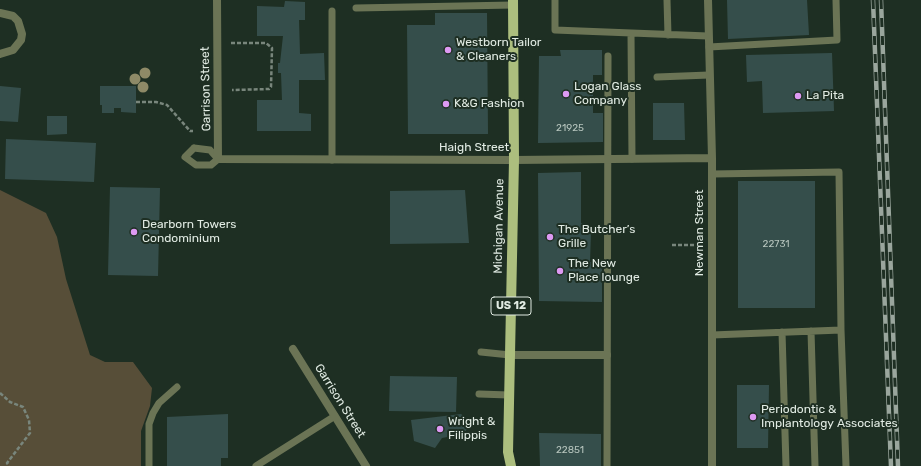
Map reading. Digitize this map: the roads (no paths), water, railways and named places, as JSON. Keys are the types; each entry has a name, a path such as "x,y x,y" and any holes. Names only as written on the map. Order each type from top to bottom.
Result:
{"main road":[{"name":"Michigan Avenue","path":"505,466 508,452 514,160 513,3"},
{"name":"Michigan Avenue","path":"508,452 511,466"}],"street":[{"name":"Garrison Street","path":"217,0 218,159 236,160"},
{"name":"Newman Street","path":"708,0 712,158 712,466"},
{"path":"0,13 13,16 18,21 22,34 21,40 13,50 0,54"},
{"name":"Haigh Street","path":"236,160 712,158"},
{"name":"Garrison Street","path":"293,349 366,466"},
{"path":"510,355 607,355"}],"lane":[{"path":"556,0 556,30 708,36"},
{"path":"667,0 668,35"},
{"path":"709,47 837,40 836,0"},
{"path":"356,8 513,3"},
{"path":"332,11 332,160"},
{"path":"631,33 632,159"},
{"path":"607,466 609,159 608,56"},
{"path":"657,77 709,74"},
{"path":"712,174 839,172 841,330 846,466"},
{"path":"712,335 841,330"},
{"path":"811,331 814,466"},
{"path":"782,332 786,466"},
{"path":"482,352 510,355"},
{"path":"149,466 149,424 153,412 159,403 177,387"},
{"path":"479,394 509,396"},
{"path":"256,466 335,416"}],"railway":[{"path":"873,0 891,466"},
{"path":"881,0 898,466"}],"place":[{"name":"Westborn Tailor & Cleaners","path":"448,50"},
{"name":"Logan Glass Company","path":"566,94"},
{"name":"La Pita","path":"798,96"},
{"name":"K&G Fashion","path":"446,104"},
{"name":"Dearborn Towers Condominium","path":"134,232"},
{"name":"The Butcher’s Grille","path":"550,237"},
{"name":"The New Place lounge","path":"560,271"},
{"name":"Periodontic & Implantology Associates","path":"753,417"},
{"name":"Wright & Filippis","path":"440,429"}]}
